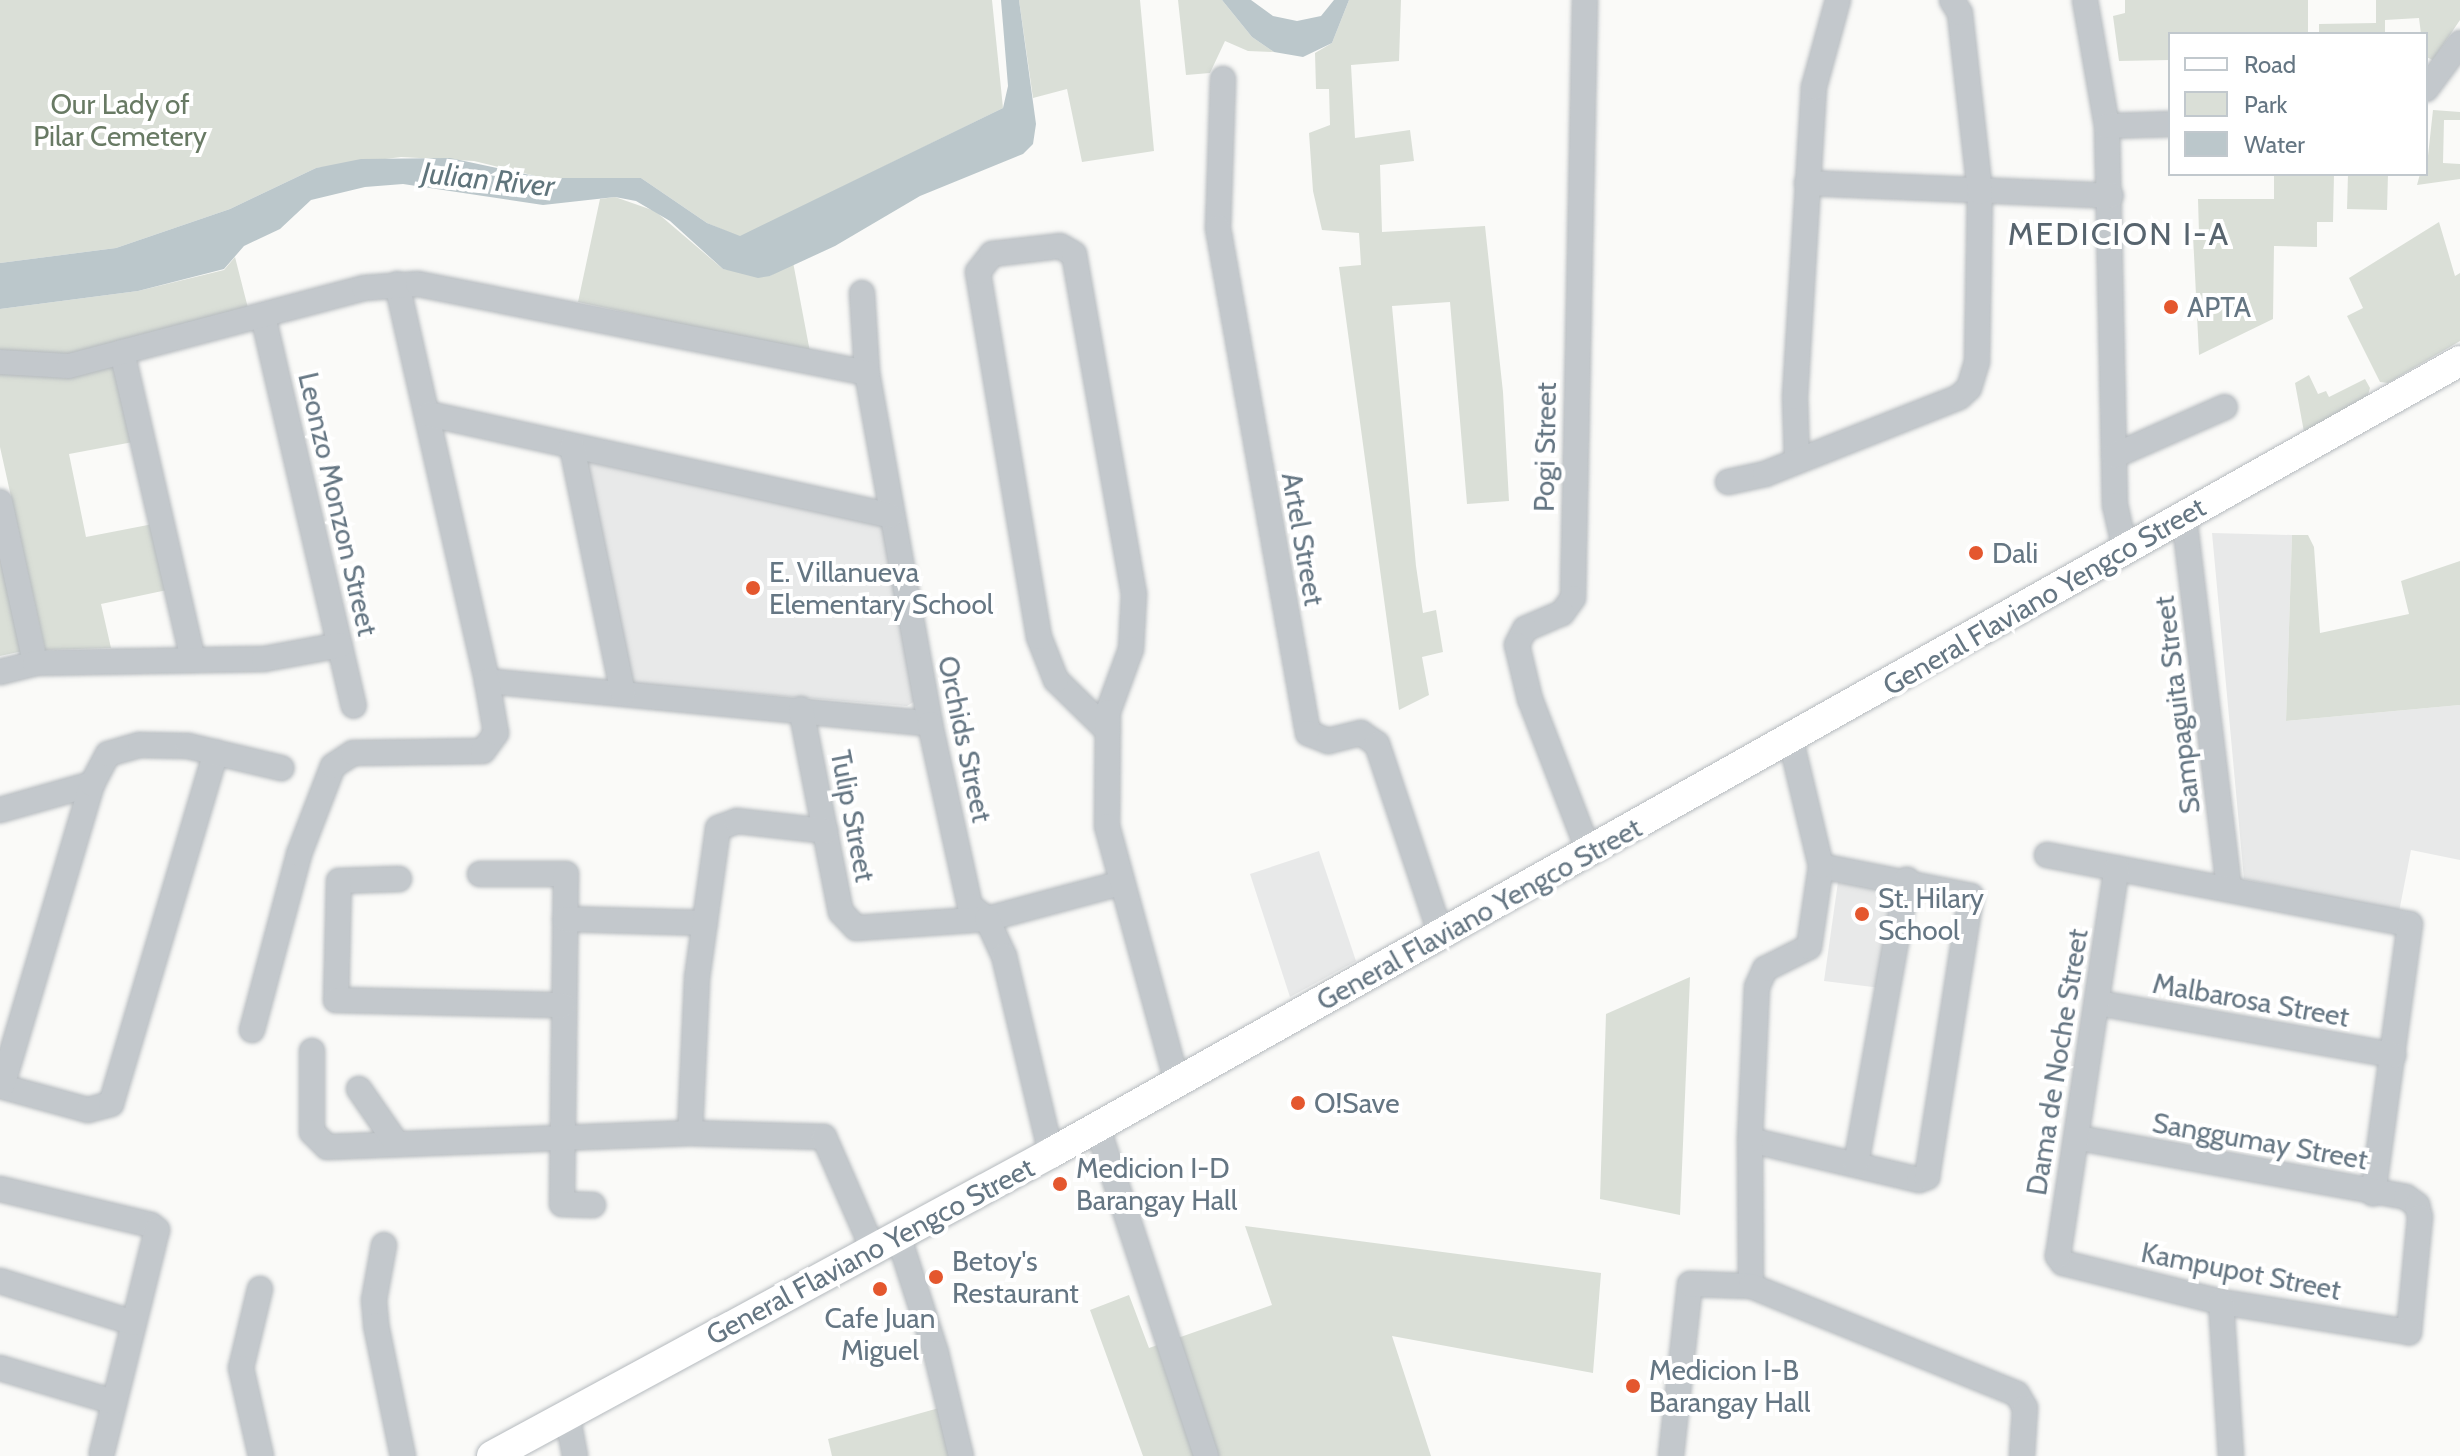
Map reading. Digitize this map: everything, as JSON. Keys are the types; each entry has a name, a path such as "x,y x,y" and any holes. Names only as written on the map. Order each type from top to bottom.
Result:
{"main road":[{"name":"General Flaviano Yengco Street","path":"492,1456 1051,1153 1791,741 2460,361"}],"street":[{"name":"Pogi Street","path":"1585,0 1573,598 1562,613 1525,629 1517,645 1526,687 1589,852"},
{"path":"1797,461 1795,397 1814,87 1838,0"},
{"path":"1728,482 1797,461 1959,397 1969,388 1977,361 1980,192 1960,13 1952,0"},
{"path":"2085,0 2107,126 2116,519 2125,549"},
{"path":"2428,86 2460,43"},
{"name":"Artel Street","path":"1223,79 1219,238 1308,733 1328,741 1361,733 1377,744 1441,935"},
{"path":"2107,126 2168,124"},
{"path":"1807,183 2111,196"},
{"path":"1108,731 1056,680 1039,637 978,272 992,254 1060,246 1074,254 1134,594 1131,649 1112,692 1108,731 1107,826 1177,1082"},
{"path":"252,1030 299,854 333,766 353,753 483,751 496,733 429,414 397,284"},
{"path":"0,362 69,366 397,284 443,287 867,373"},
{"name":"Orchids Street","path":"862,293 867,373 890,515 930,724 970,906 987,919 1004,956 1051,1153"},
{"name":"Leonzo Monzon Street","path":"263,316 354,706"},
{"path":"122,352 193,660"},
{"path":"2114,456 2225,407"},
{"path":"429,414 890,515"},
{"path":"572,447 623,693"},
{"path":"0,502 35,663"},
{"name":"Sampaguita Street","path":"2184,516 2229,888"},
{"path":"0,672 35,663 264,659 340,645"},
{"path":"487,681 801,709 930,724"},
{"name":"Tulip Street","path":"801,709 841,912 856,928 987,919"},
{"path":"1751,1286 1750,1140 1758,976 1809,947 1821,866 1791,741"},
{"path":"216,752 111,1104 88,1110 1,1086 92,784 108,754 121,748 170,745 216,752 281,768"},
{"path":"0,810 92,784"},
{"path":"690,1133 705,923 718,828 737,821 825,831"},
{"path":"2047,855 2410,924 2373,1193"},
{"path":"1750,1140 1919,1180 1927,1177 1972,903 1966,892 1821,866"},
{"name":"Dama de Noche Street","path":"2063,1263 2057,1248 2079,1138 2117,868"},
{"path":"480,874 566,874 559,1137 562,1204 593,1205"},
{"path":"399,879 339,881 336,1000 563,1005"},
{"path":"1856,1164 1907,880"},
{"path":"987,919 1121,883"},
{"path":"565,919 705,923"},
{"name":"Malbarosa Street","path":"2098,1003 2393,1055"},
{"path":"312,1051 312,1132 316,1142 327,1147 690,1133 824,1137 886,1242 936,1353 961,1456"},
{"path":"359,1089 397,1144"},
{"path":"1097,1126 1206,1456"},
{"name":"Sanggumay Street","path":"2079,1138 2406,1197 2417,1205 2420,1217 2409,1332"},
{"path":"0,1189 151,1225 157,1238 102,1453"},
{"path":"384,1245 375,1313 403,1456"},
{"name":"Kampupot Street","path":"2063,1263 2221,1302 2409,1332"},
{"path":"0,1281 134,1323"},
{"path":"1671,1456 1690,1284 1751,1286 2017,1394 2025,1408 2022,1456"},
{"path":"260,1289 241,1368 261,1456"},
{"path":"2221,1302 2231,1456"},
{"path":"0,1368 114,1402"},
{"path":"567,1414 575,1456"}],"shaded area":[{"name":"E. Villanueva Elementary School","path":"588,460 882,519 915,701 907,706 632,684 584,466"},
{"path":"2212,533 2292,535 2286,721 2460,705 2460,860 2411,850 2399,912 2244,879"},
{"path":"1319,851 1356,961 1290,997 1250,874"},
{"name":"St. Hilary School","path":"1838,882 1894,890 1881,988 1824,981"}],"green space":[{"name":"Our Lady of Pilar Cemetery","path":"0,0 992,0 1003,108 740,237 707,223 641,178 544,178 474,161 401,157 316,168 230,209 116,248 0,263"},
{"path":"1019,0 1140,0 1154,151 1082,162 1067,89 1033,98"},
{"path":"1178,0 1222,0 1252,37 1274,52 1248,51 1225,41 1210,73 1186,75"},
{"path":"1349,0 1401,0 1399,61 1351,65 1355,138 1410,130 1414,161 1380,165 1382,232 1485,226 1503,392 1509,501 1467,504 1450,302 1392,306 1416,566 1423,613 1436,610 1443,652 1422,657 1429,695 1399,710 1339,267 1361,265 1359,233 1322,230 1313,191 1309,133 1330,125 1329,89 1316,89 1315,53 1332,43"},
{"path":"2125,0 2308,0 2308,32 2168,32 2168,60 2119,61 2113,16 2125,13"},
{"path":"2376,0 2460,0 2460,20 2433,60 2428,58 2428,32 2421,32 2419,18 2385,20 2385,32 2319,32 2319,24 2376,23"},
{"path":"2433,110 2460,112 2460,120 2444,120 2443,163 2460,164 2460,179 2417,185 2419,176 2428,176"},
{"path":"2274,176 2334,176 2333,222 2317,222 2317,247 2274,246 2273,319 2199,355 2193,235 2199,234 2198,199 2274,199"},
{"path":"2348,176 2388,176 2387,210 2347,209"},
{"path":"615,197 655,211 723,269 770,276 793,262 810,352 578,302 600,199"},
{"path":"2439,222 2455,276 2460,273 2460,341 2388,383 2380,382 2347,316 2363,308 2349,278"},
{"path":"235,257 249,312 72,356 0,351 0,309 138,291 224,270"},
{"path":"114,366 133,442 69,454 86,537 153,524 167,590 101,604 111,648 45,650 0,447 0,371 67,378"},
{"path":"2309,375 2318,394 2326,391 2329,397 2365,379 2370,388 2368,395 2304,432 2295,383"},
{"path":"2292,535 2308,535 2314,547 2320,633 2409,614 2401,581 2460,561 2460,705 2286,721"},
{"path":"0,543 23,651 0,656"},
{"path":"1690,977 1680,1215 1600,1199 1606,1014"},
{"path":"1245,1226 1601,1273 1593,1373 1392,1336 1431,1456 1143,1456 1090,1310 1129,1295 1149,1348 1272,1305"},
{"path":"939,1408 950,1456 832,1456 828,1439"}],"water":[{"name":"Julian River","path":"1001,0 1019,0 1036,124 1033,144 1023,154 920,196 835,246 770,276 758,278 723,269 670,221 636,201 615,197 543,205 403,184 365,187 311,200 280,229 244,246 224,269 138,291 0,309 0,263 116,248 230,209 316,168 361,159 450,158 544,178 641,178 707,223 740,236 1003,108 1008,86"},
{"path":"1222,0 1251,0 1273,16 1297,21 1321,16 1334,0 1349,0 1332,43 1303,57 1274,52 1252,37"}],"place":[{"name":"APTA","path":"2171,307"},
{"name":"Dali","path":"1976,553"},
{"name":"E. Villanueva Elementary School","path":"753,588"},
{"name":"St. Hilary School","path":"1862,914"},
{"name":"O!Save","path":"1298,1103"},
{"name":"Medicion I-D Barangay Hall","path":"1060,1184"},
{"name":"Betoy's Restaurant","path":"936,1277"},
{"name":"Cafe Juan Miguel","path":"880,1289"},
{"name":"Medicion I-B Barangay Hall","path":"1633,1386"}],"district":[{"name":"MEDICION I-A","path":"2119,234"}]}
